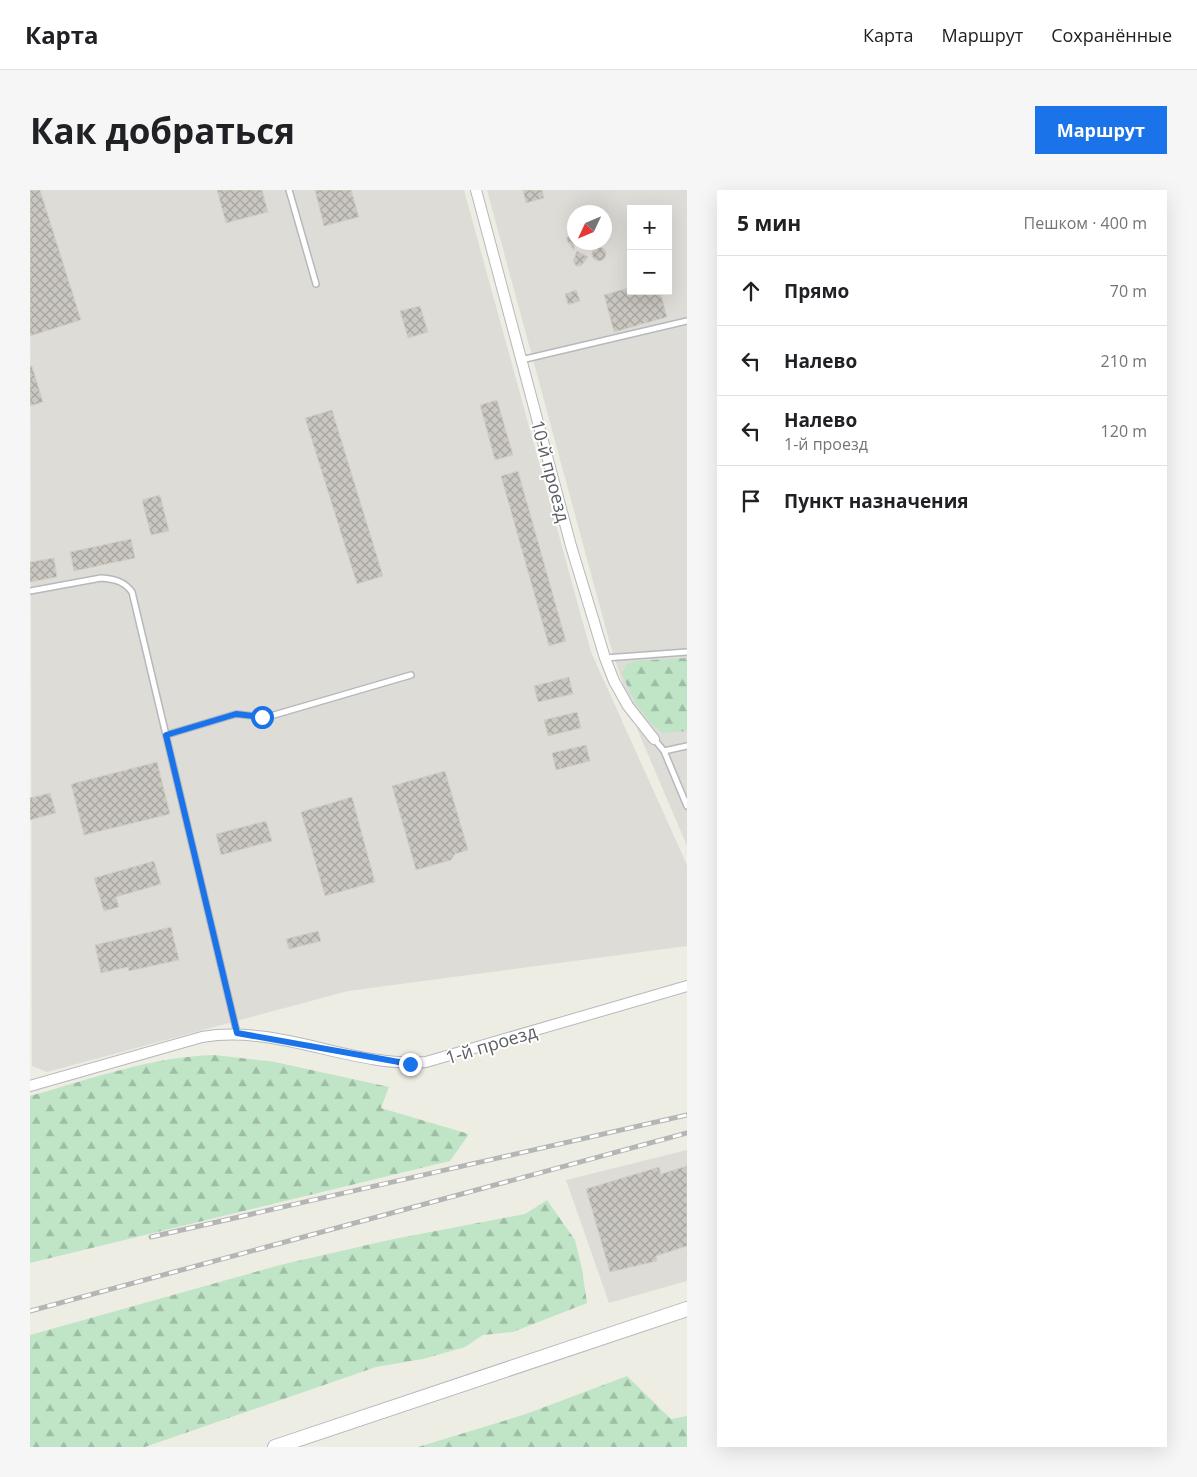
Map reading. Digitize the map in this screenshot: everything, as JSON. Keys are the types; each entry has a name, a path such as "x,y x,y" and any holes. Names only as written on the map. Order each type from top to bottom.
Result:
{"main road":[{"path":"275,1447 687,1309"}],"street":[{"name":"10-й проезд","path":"476,190 571,546 605,658 614,681 628,706 654,739"},
{"name":"1-й проезд","path":"30,1086 202,1037 237,1033 276,1038 396,1063 426,1062 687,986"}],"lane":[{"path":"289,190 316,284"},
{"path":"521,360 687,321"},
{"path":"30,591 101,578 127,585 132,592 237,1033"},
{"path":"605,658 687,652"},
{"path":"166,735 236,714 262,717 274,715 411,675"},
{"path":"654,739 664,751 687,806"},
{"path":"664,751 687,746"}],"shaded area":[{"path":"30,190 464,190 591,652 687,865 687,946 348,991 47,1072 32,1066"},
{"path":"487,190 687,190 687,846 638,731 610,644"},
{"path":"687,1150 687,1281 609,1303 566,1180"}],"green space":[{"path":"687,658 687,731 662,733 649,721 638,706 622,673 626,665 635,661"},
{"path":"214,1055 275,1062 389,1087 381,1108 469,1134 450,1161 30,1263 30,1096 144,1064"},
{"path":"547,1200 575,1240 587,1303 513,1332 483,1335 465,1347 423,1359 376,1367 145,1447 30,1447 30,1335 280,1265 389,1240 525,1214"},
{"path":"627,1376 671,1419 687,1416 687,1447 418,1447 526,1414"}],"building":[{"path":"30,190 40,190 81,320 30,336"},
{"path":"217,190 262,190 268,212 226,223"},
{"path":"315,190 351,190 359,217 324,226"},
{"path":"523,190 542,190 544,198 526,203"},
{"path":"594,250 605,251 604,259 599,261 594,259 592,254"},
{"path":"577,251 588,257 581,266 576,266 573,261"},
{"path":"627,288 627,295 661,295 667,317 614,332 604,295"},
{"path":"576,290 580,301 568,305 565,294"},
{"path":"420,306 428,332 408,338 400,311"},
{"path":"30,366 32,366 43,402 30,406"},
{"path":"497,400 513,455 495,460 480,405"},
{"path":"332,410 383,576 357,584 305,418"},
{"path":"518,471 566,641 549,646 501,476"},
{"path":"160,495 169,531 151,535 142,500"},
{"path":"131,539 135,558 74,571 70,552"},
{"path":"54,558 57,577 30,582 30,562"},
{"path":"569,677 573,694 538,702 534,686"},
{"path":"577,712 581,728 548,736 544,720"},
{"path":"586,745 590,761 556,770 552,753"},
{"path":"157,762 170,814 84,835 71,784"},
{"path":"445,771 468,850 455,854 451,860 416,870 392,786"},
{"path":"50,793 56,813 30,820 30,798"},
{"path":"352,797 375,882 325,896 301,812"},
{"path":"266,821 272,841 221,855 216,834"},
{"path":"154,861 161,884 116,897 119,907 104,911 94,878"},
{"path":"171,927 179,960 129,971 128,967 101,973 95,945"},
{"path":"318,931 321,941 289,949 286,939"},
{"path":"687,1166 687,1246 656,1256 657,1261 610,1272 586,1189 659,1167 661,1174"}],"railway":[{"path":"151,1237 687,1115"},
{"path":"30,1311 687,1133"}],"route":[{"path":"262,717 236,714 166,735 237,1033 276,1038 396,1063 410,1064"}]}
